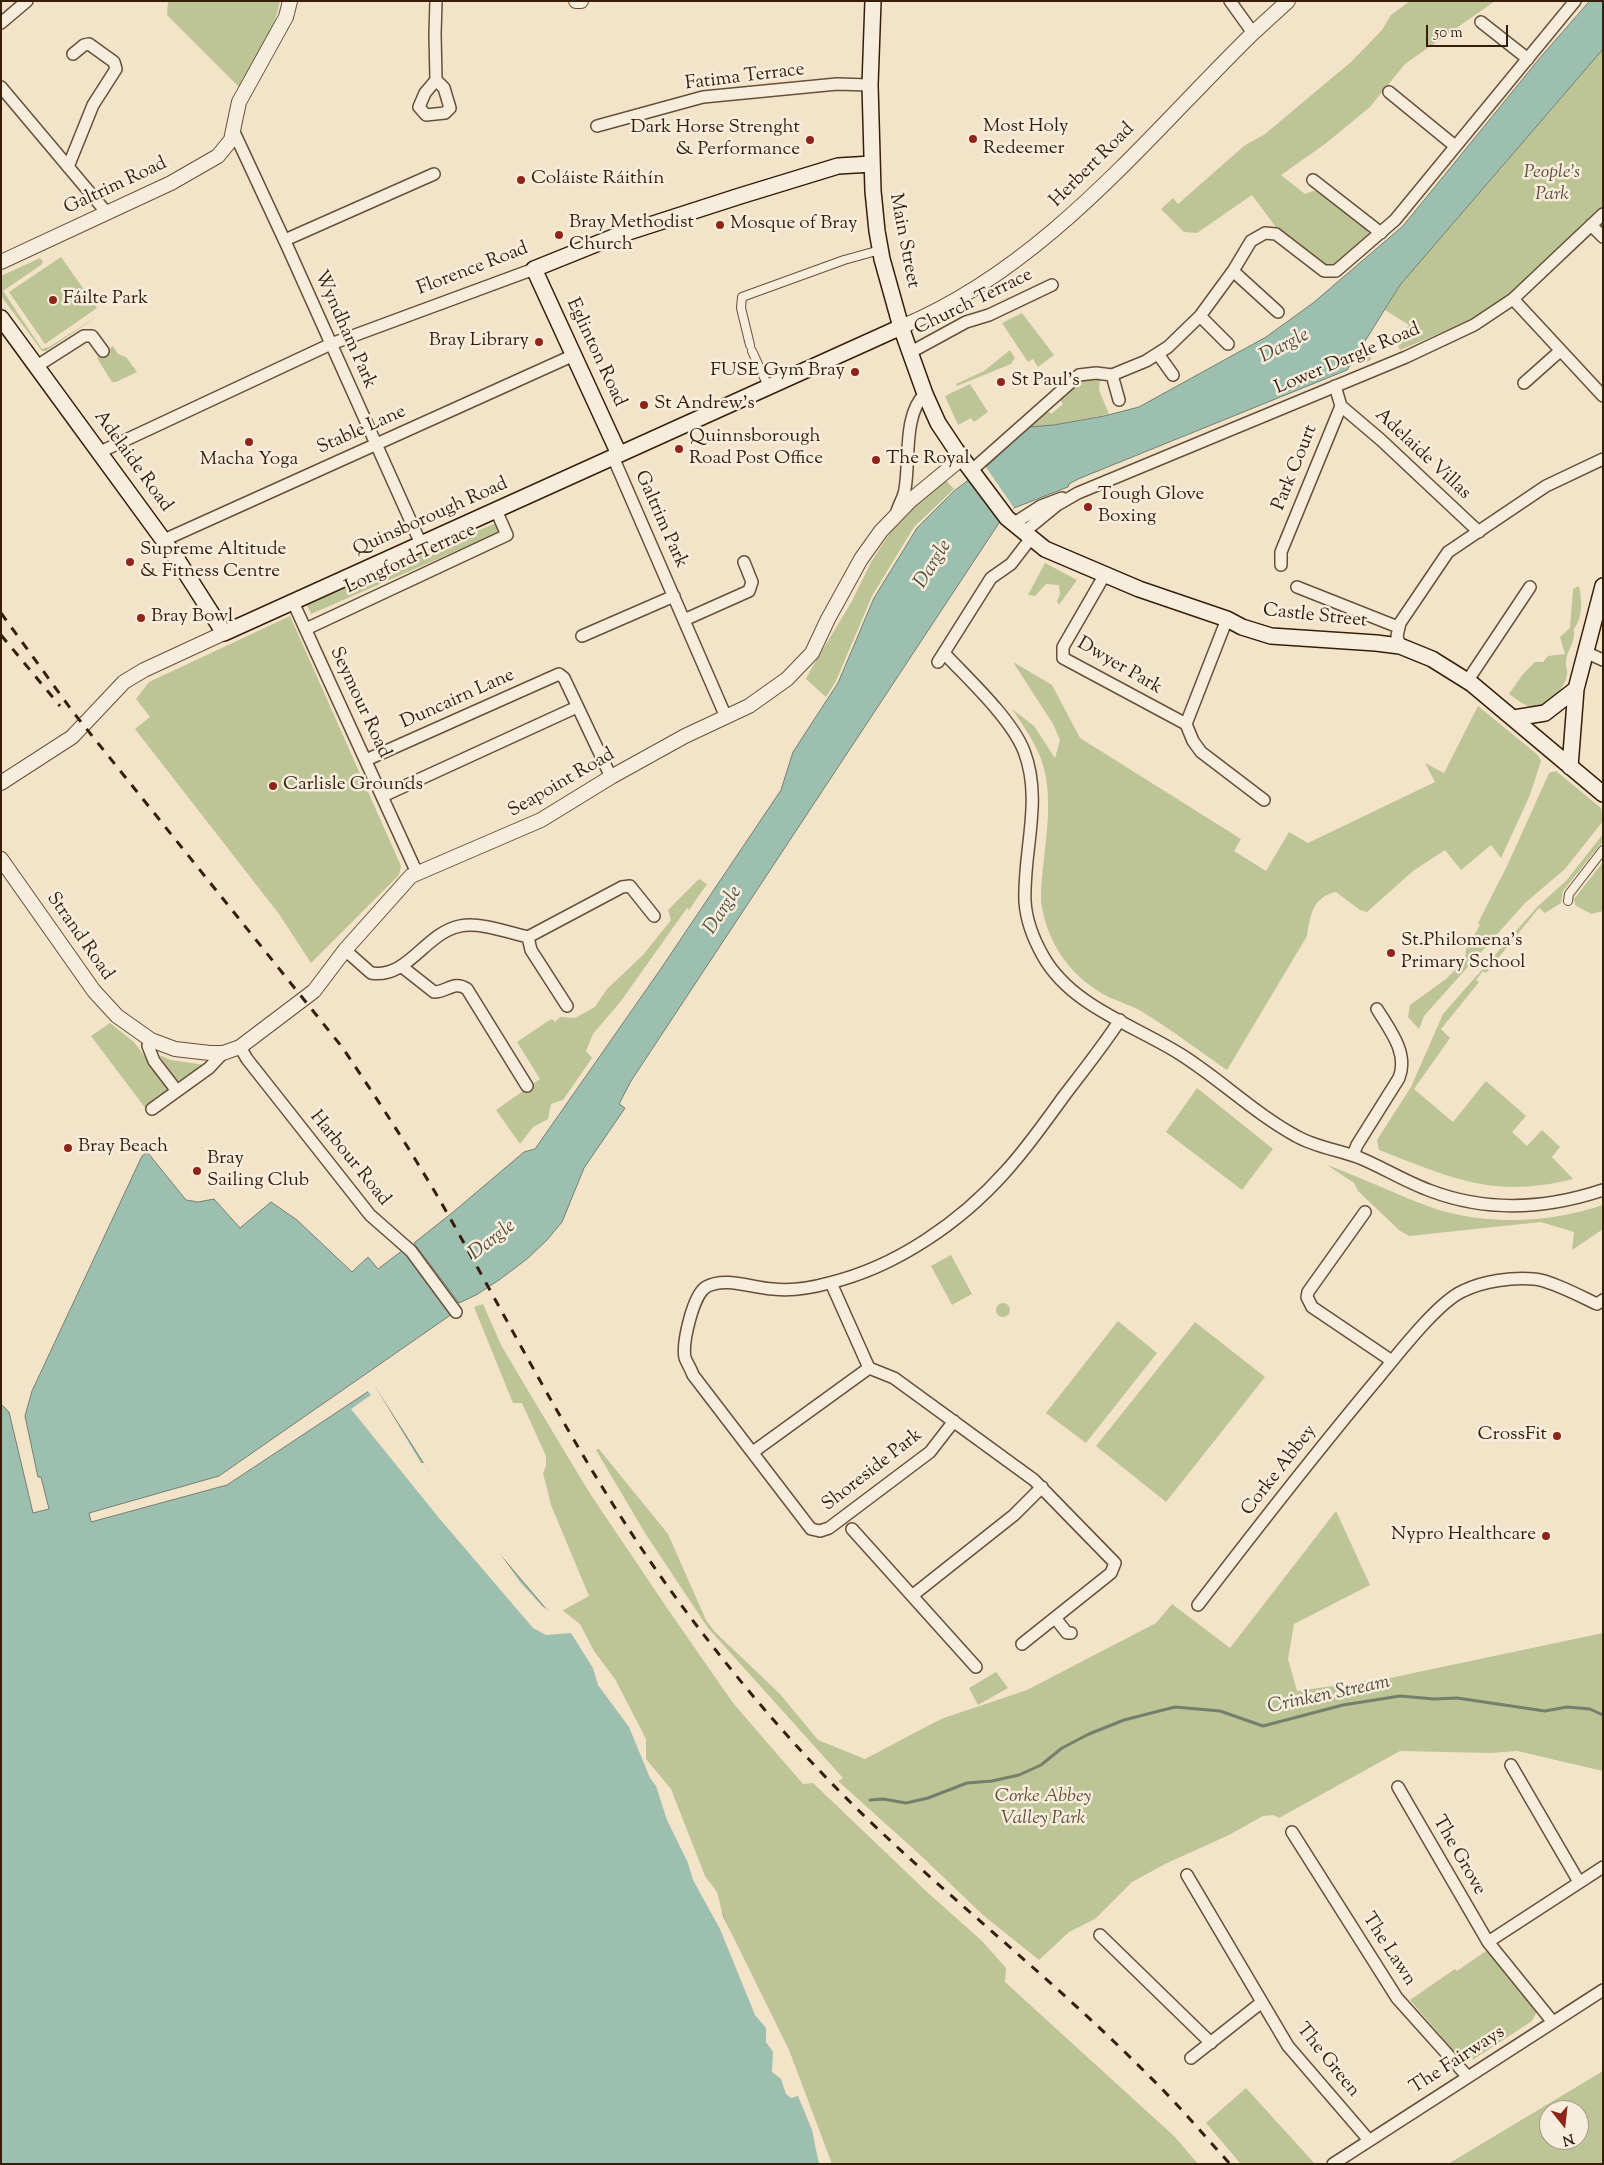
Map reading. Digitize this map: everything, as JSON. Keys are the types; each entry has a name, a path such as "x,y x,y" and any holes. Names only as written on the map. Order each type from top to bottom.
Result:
{"main road":[{"name":"Main Street","path":"873,1 870,85 872,164 880,250 901,327 925,394 938,423 962,458 1017,527"},
{"name":"Florence Road","path":"534,268 616,236 740,196 838,166 872,164"},
{"name":"Eglinton Road","path":"534,268 574,354 616,456"},
{"name":"Adelaide Road","path":"1,318 164,540 224,633"},
{"name":"Quinsborough Road","path":"224,633 901,327"},
{"name":"Castle Street","path":"1017,527 1050,552 1104,576 1227,619 1242,627 1271,636 1400,646 1432,659 1468,680 1603,794"},
{"path":"1570,767 1576,689 1603,586"},
{"path":"1514,718 1545,713 1576,689"}],"street":[{"path":"1,23 27,1"},
{"path":"436,1 436,80"},
{"path":"576,1 581,1"},
{"path":"1230,1 1252,33"},
{"name":"Herbert Road","path":"901,327 991,279 1047,238 1252,33 1288,1"},
{"path":"973,472 1073,379 1084,373 1112,375 1158,354 1178,339 1200,316 1233,271 1251,241 1265,233 1281,237 1324,271 1332,272 1395,220 1575,1"},
{"path":"234,132 239,102 286,17 289,2"},
{"path":"1481,22 1528,59"},
{"path":"68,167 93,105 116,69 114,62 89,44 84,45 73,54"},
{"name":"Fatima Terrace","path":"597,126 703,97 837,84 870,85"},
{"path":"1,87 107,213"},
{"path":"1389,92 1455,146"},
{"name":"Galtrim Road","path":"1,262 204,166 226,148 234,132"},
{"name":"Wyndham Park","path":"234,132 285,240 421,544"},
{"path":"285,240 434,174"},
{"path":"1313,180 1381,233"},
{"name":"Lower Dargle Road","path":"1120,1020 1074,992 1054,972 1038,945 1028,921 1025,903 1027,857 1033,810 1032,787 1024,751 1010,726 941,657 991,578 1011,564 1017,527 1078,493 1406,357 1474,325 1513,299 1603,214"},
{"path":"1591,225 1603,237"},
{"path":"768,386 751,348 741,308 742,297 844,260 880,250"},
{"name":"Florence Road","path":"100,452 331,344 534,268"},
{"path":"1233,271 1278,312"},
{"name":"Church Terrace","path":"911,352 966,322 989,315 1052,285"},
{"path":"1513,299 1603,396"},
{"path":"1200,316 1228,344"},
{"path":"37,366 84,336 92,336 103,351"},
{"path":"1524,383 1560,351"},
{"name":"Stable Lane","path":"164,540 574,354"},
{"path":"1158,354 1174,376"},
{"path":"1112,375 1119,400"},
{"path":"1335,386 1341,406"},
{"path":"896,515 898,504 905,490 913,410 925,394"},
{"name":"Adelaide Villas","path":"1341,406 1388,446 1478,532"},
{"name":"Park Court","path":"1281,565 1281,552 1341,406"},
{"name":"Galtrim Park","path":"616,456 726,717"},
{"name":"Seapoint Road","path":"134,1029 151,1040 187,1052 223,1052 240,1047 314,991 345,950 398,888 417,873 532,824 611,777 686,736 764,697 807,660 861,559 881,531 934,480 962,458"},
{"path":"1400,646 1397,636 1398,627 1448,552 1546,486 1603,459"},
{"name":"Longford Terrace","path":"306,629 507,535 496,510"},
{"path":"684,620 749,591 752,582 744,562"},
{"name":"Dwyer Park","path":"1104,576 1063,647 1063,658 1186,724"},
{"path":"1468,680 1530,586"},
{"path":"1297,587 1398,627"},
{"name":"Galtrim Park","path":"582,636 674,596"},
{"name":"Seymour Road","path":"293,602 417,873"},
{"path":"1227,619 1186,724 1193,741 1201,752 1264,800"},
{"name":"Quinsborough Road","path":"1,783 72,737 124,682 144,670 224,633"},
{"path":"1585,652 1603,660"},
{"name":"Duncairn Lane","path":"366,760 557,675 564,678 578,707"},
{"path":"382,796 578,707 611,777"},
{"path":"1568,901 1569,894 1603,850"},
{"name":"Strand Road","path":"1,859 104,1004 134,1029"},
{"path":"345,950 370,973 389,973 401,966 444,932 461,926 471,925 528,937 622,887 630,886 654,916"},
{"path":"528,937 531,950 567,1006"},
{"path":"401,966 434,992 440,992 456,985 461,985 466,989 527,1086"},
{"path":"1353,1155 1399,1078 1402,1067 1402,1054 1377,1009"},
{"path":"753,1452 869,1368 831,1283 864,1272 909,1250 971,1206 1022,1153 1120,1020 1182,1055 1296,1137 1353,1155 1432,1192 1455,1199 1517,1207 1550,1204 1603,1190"},
{"path":"151,1040 148,1046 150,1055 177,1091"},
{"name":"Harbour Road","path":"240,1047 258,1073 370,1215 411,1251 456,1312"},
{"path":"152,1109 209,1068 223,1052"},
{"path":"1364,1212 1308,1292 1307,1297 1312,1307 1392,1361"},
{"name":"Corke Abbey","path":"1198,1605 1296,1476 1392,1361 1451,1298 1468,1289 1503,1280 1535,1279 1597,1304 1603,1300"},
{"name":"Shoreside Park","path":"831,1283 794,1290 774,1290 729,1283 707,1287 694,1300 685,1357 693,1375 811,1529 824,1530 930,1452 954,1421"},
{"name":"Shoreside Park","path":"869,1368 894,1378 1042,1487 1115,1563 1112,1573 1022,1644"},
{"path":"914,1595 1014,1515 1042,1487"},
{"name":"Shoreside Park","path":"852,1529 914,1595 976,1667"},
{"path":"1056,1619 1067,1633 1071,1633"},
{"path":"1512,1765 1579,1882"},
{"name":"The Grove","path":"1398,1787 1488,1942 1552,2022"},
{"name":"The Lawn","path":"1292,1832 1397,1998 1467,2076"},
{"path":"1488,1942 1603,1867"},
{"name":"The Green","path":"1187,1875 1288,2046 1368,2139"},
{"path":"1100,1935 1211,2043"},
{"name":"The Fairways","path":"1332,2164 1368,2139 1603,1990"},
{"path":"1191,2058 1262,2002"}],"green space":[{"path":"168,1 280,1 269,35 239,87 167,15"},
{"path":"1410,1 1495,1 1405,64 1370,107 1325,144 1281,175 1305,194 1313,191 1321,192 1367,230 1369,234 1367,239 1334,265 1324,266 1275,226 1252,195 1197,233 1184,232 1161,209 1173,198 1178,204 1244,146 1265,134 1351,62 1382,30 1391,15"},
{"name":"People's Park","path":"1603,49 1603,206 1543,265 1505,298 1467,321 1400,350 1397,342 1409,325 1385,310 1400,285"},
{"name":"Fáilte Park","path":"61,257 97,308 45,344 9,292"},
{"path":"40,258 43,262 41,265 3,291 42,349 49,347 101,314 46,351 42,351 1,296 1,276"},
{"path":"1022,313 1054,355 1038,367 1033,359 1028,362 1002,323"},
{"path":"1371,345 1371,360 1358,365 1359,364"},
{"path":"113,346 118,354 126,357 137,372 116,382 112,382 97,358"},
{"path":"1010,350 1015,358 1011,364 957,386 956,384 984,371"},
{"path":"1083,379 1100,380 1099,390 1109,414 1054,425 1029,427 1047,410 1051,414 1063,404 1060,400"},
{"path":"970,384 988,412 974,422 971,418 958,425 945,396"},
{"path":"945,479 954,489 914,527 872,596 836,681 826,697 806,679 810,671 852,601 871,562 900,519"},
{"path":"496,523 500,532 311,614 307,605"},
{"path":"1045,563 1077,580 1059,605 1057,601 1060,594 1059,585 1046,584 1035,596 1028,595"},
{"path":"1579,586 1580,614 1567,657 1566,679 1555,696 1544,705 1533,707 1526,705 1509,694 1523,674 1535,662 1543,662 1548,656 1565,654 1560,637 1570,628 1573,589"},
{"name":"Carlisle Grounds","path":"290,616 401,866 399,875 311,963 279,914 135,729 150,717 136,699 149,682"},
{"path":"1013,662 1052,685 1080,738 1241,839 1234,851 1266,871 1289,832 1308,843 1435,782 1425,763 1444,773 1478,706 1538,755 1541,761 1530,795 1501,858 1491,845 1461,870 1445,850 1413,871 1367,912 1360,910 1336,892 1322,898 1311,914 1307,936 1227,1070 1141,1011 1090,986 1069,966 1054,942 1048,929 1041,901 1048,811 1046,776 1035,746 1012,709 1034,726 1055,758 1060,740 1053,724"},
{"path":"1556,771 1601,808 1603,821 1565,869 1525,903 1424,1016 1419,1029 1408,1017 1410,1005 1446,979 1465,960 1466,949 1480,925 1478,923 1508,864 1549,773"},
{"path":"1603,834 1603,841 1563,891 1561,903 1545,913 1539,908 1486,973 1483,971 1476,980 1479,982 1441,1029 1450,1038 1414,1089 1453,1122 1486,1081 1526,1116 1512,1132 1527,1146 1542,1130 1560,1147 1552,1157 1573,1179 1545,1185 1496,1186 1451,1177 1379,1150 1377,1140 1411,1087 1443,1014 1538,906 1566,881"},
{"path":"1603,862 1603,911 1591,914 1575,905 1574,899"},
{"path":"699,879 707,884 689,910 687,908 621,1001 593,1034 586,1051 592,1058 563,1100 551,1104 548,1119 533,1127 520,1144 496,1110 540,1079 517,1042 552,1019 555,1022 560,1017 575,1018 595,1007 607,989 643,955 671,920 668,910"},
{"path":"110,1023 134,1042 168,1089 165,1095 146,1109 91,1036"},
{"path":"159,1055 171,1060 205,1065 179,1081"},
{"path":"1197,1088 1273,1149 1242,1190 1166,1132"},
{"path":"1327,1165 1433,1208 1475,1218 1497,1220 1540,1219 1561,1216 1603,1205 1603,1229 1572,1250 1574,1232 1541,1222 1409,1236 1399,1230 1358,1191 1354,1183"},
{"path":"951,1255 972,1294 952,1305 931,1266"},
{"path":"1003,1303 1008,1305 1010,1310 1008,1315 1003,1317 998,1315 996,1310 998,1305"},
{"path":"483,1304 501,1345 589,1492 733,1703 803,1784 813,1783 926,1891 982,1941 1006,1968 1005,1982 1175,2137 1198,2164 830,2164 710,1888 644,1760 560,1612 589,1596 551,1505 543,1473 546,1466 546,1456 522,1403 513,1403 474,1307"},
{"path":"1118,1321 1157,1353 1086,1443 1046,1413"},
{"path":"1195,1322 1265,1377 1166,1502 1096,1446"},
{"name":"Corke Abbey Valley Park","path":"599,1449 668,1534 706,1620 715,1632 780,1694 818,1740 865,1759 941,1719 1027,1690 1156,1623 1172,1604 1230,1648 1336,1511 1370,1585 1294,1624 1288,1659 1297,1691 1390,1678 1603,1633 1603,1771 1517,1751 1491,1753 1400,1751 1279,1818 1273,1815 1263,1816 1229,1835 1167,1863 1132,1882 1095,1919 1069,1932 1039,1960 983,1915 838,1781 843,1778 708,1628 645,1533 596,1450"},
{"path":"996,1672 1008,1688 978,1705 969,1688"},
{"path":"1486,1951 1535,2007 1536,2013 1532,2021 1474,2059 1468,2060 1458,2056 1410,2000 1455,1969 1457,1971"},
{"path":"1603,2071 1603,2164 1448,2164 1539,2109 1539,2150 1589,2150 1589,2100 1555,2100"},
{"path":"1246,2088 1315,2164 1241,2164 1206,2123"}],"water":[{"name":"Dargle","path":"1590,1 1603,1 1603,49 1400,285 1347,370 1078,479 1069,484 1068,487 1014,508 999,523 631,1081 619,1104 625,1108 584,1168 562,1222 527,1259 476,1295 459,1303 414,1243 524,1152 535,1149 660,970 781,790 793,752 838,683 874,598 917,528 954,491 987,466 1029,427 1054,425 1104,416 1139,407 1266,337 1313,303 1403,226 1539,59"},
{"path":"148,1153 186,1200 198,1202 214,1199 240,1228 271,1202 297,1220 352,1272 368,1257 378,1269 403,1250 407,1251 452,1314 219,1476 89,1513 91,1522 227,1485 375,1387 454,1511 497,1551 547,1610 560,1612 613,1681 644,1760 702,1878 717,1902 830,2164 1,2164 1,1404 9,1412 33,1513 49,1509 41,1477 38,1477 25,1416 32,1391 142,1156"}],"pier":[{"path":"986,467 1014,508 1001,524 969,479"},
{"path":"375,1386 421,1463 424,1463 454,1509 461,1506 477,1530 496,1548 520,1582 542,1606 548,1610 562,1610 580,1624 594,1651 615,1679 646,1739 646,1759 671,1789 705,1876 717,1892 723,1916 789,2050 832,2164 819,2164 812,2130 798,2096 791,2098 786,2094 781,2079 772,2072 773,2052 766,2042 766,2028 755,2015 720,1929 693,1880 688,1863 667,1820 656,1786 650,1778 629,1727 598,1685 593,1668 571,1633 546,1635 533,1628 439,1518 351,1409 371,1395 367,1390"}],"waterway":[{"name":"Crinken Stream","path":"870,1800 883,1799 906,1803 928,1798 967,1783 992,1781 1019,1775 1041,1765 1062,1748 1089,1734 1124,1720 1175,1707 1220,1711 1263,1726 1343,1705 1400,1696 1434,1699 1457,1698 1545,1711 1567,1707 1590,1709 1603,1715"}],"railway":[{"path":"1,613 73,712 342,1047 398,1132 437,1196 566,1427 628,1529 718,1653 784,1732 855,1807 1115,2042 1168,2096 1230,2164"},
{"path":"1,635 60,706"}],"place":[{"name":"Most Holy Redeemer","path":"973,139"},
{"name":"Dark Horse Strenght & Performance","path":"810,140"},
{"name":"Coláiste Ráithín","path":"521,180"},
{"name":"Mosque of Bray","path":"720,225"},
{"name":"Bray Methodist Church","path":"559,235"},
{"name":"Fáilte Park","path":"53,300"},
{"name":"Bray Library","path":"539,342"},
{"name":"FUSE Gym Bray","path":"855,372"},
{"name":"St Paul's","path":"1001,382"},
{"name":"St Andrew's","path":"644,405"},
{"name":"Macha Yoga","path":"249,442"},
{"name":"Quinnsborough Road Post Office","path":"679,449"},
{"name":"The Royal","path":"876,460"},
{"name":"Tough Glove Boxing","path":"1088,507"},
{"name":"Supreme Altitude & Fitness Centre","path":"130,562"},
{"name":"Bray Bowl","path":"141,618"},
{"name":"Carlisle Grounds","path":"273,786"},
{"name":"St.Philomena's Primary School","path":"1391,953"},
{"name":"Bray Beach","path":"68,1148"},
{"name":"Bray Sailing Club","path":"197,1171"},
{"name":"CrossFit","path":"1557,1436"},
{"name":"Nypro Healthcare","path":"1546,1536"}]}
